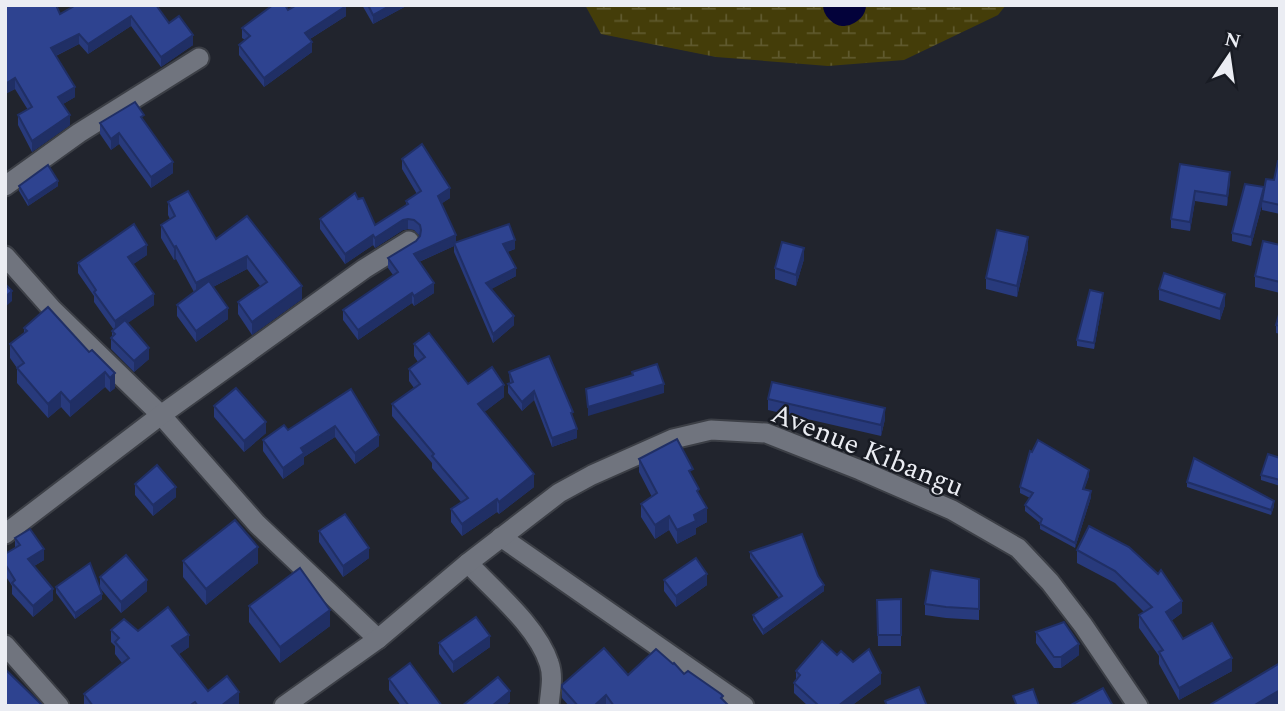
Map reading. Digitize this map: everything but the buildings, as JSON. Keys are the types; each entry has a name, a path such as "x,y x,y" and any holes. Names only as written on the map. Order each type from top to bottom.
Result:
{"street":[{"path":"5,186 79,133 199,58"},
{"path":"5,534 161,415 364,269 409,241"},
{"path":"5,256 52,309 161,415 257,524 377,639"},
{"name":"Avenue Kibangu","path":"284,706 377,639 468,563 559,494 592,475 673,439 712,430 766,433 952,510 1018,548 1050,582 1083,625 1138,706"},
{"path":"501,537 744,706"},
{"path":"468,563 529,627 540,644 550,664 552,682 549,706"},
{"path":"5,645 59,706"}],"green space":[{"path":"585,5 1006,5 998,15 904,60 828,66 716,57 601,34"}],"waterway":[{"path":"842,5 847,5"}]}
